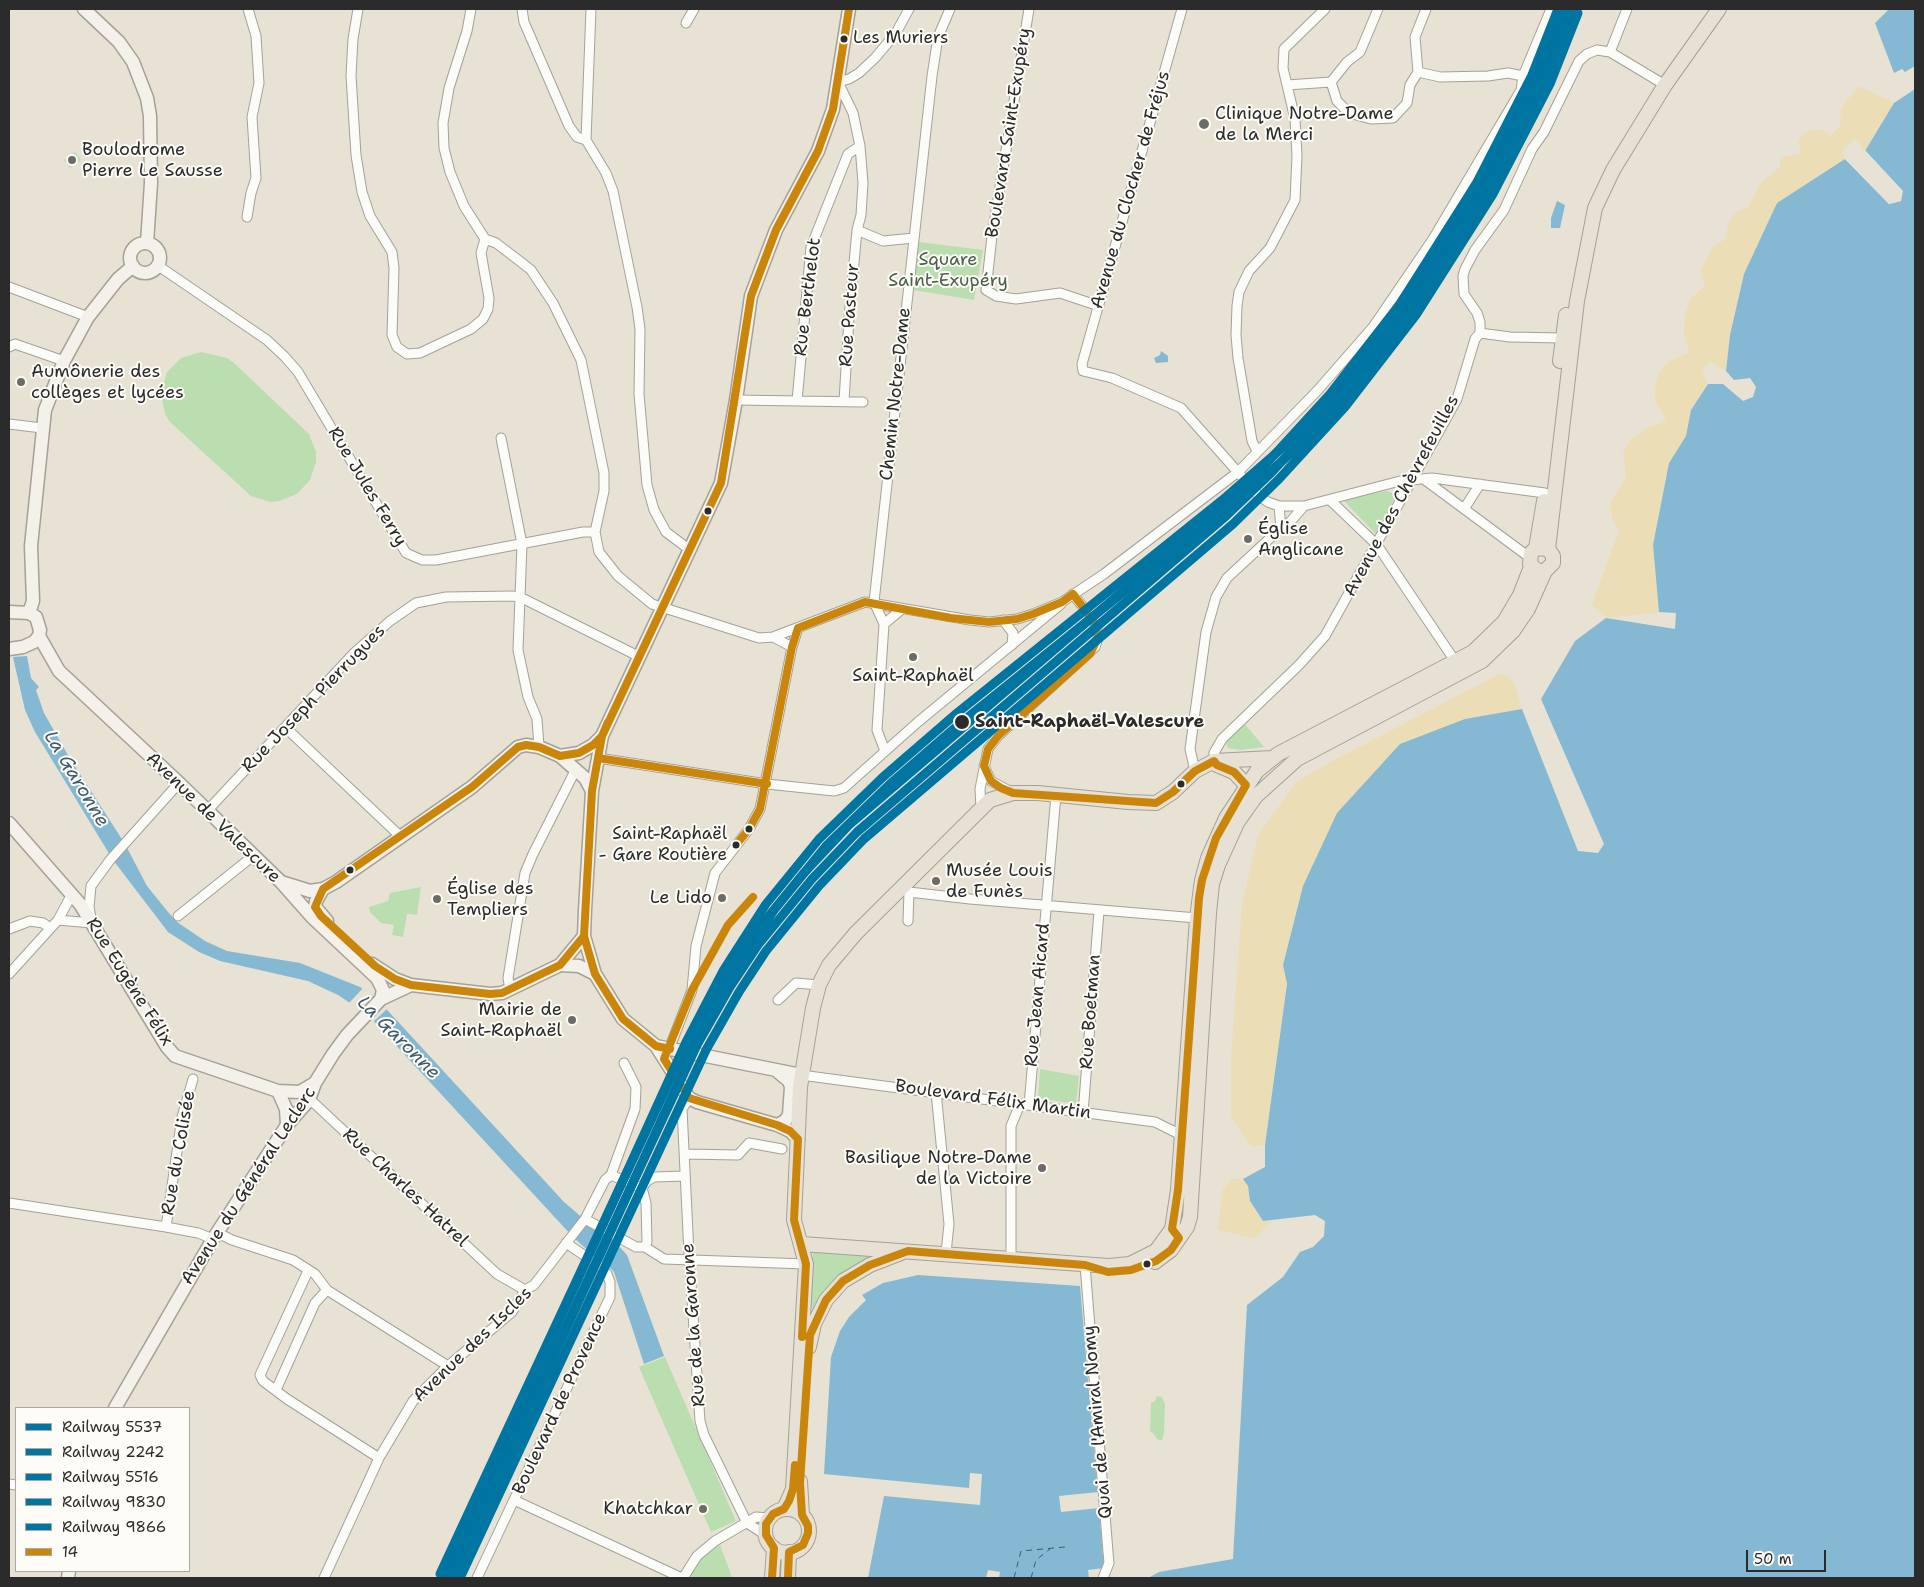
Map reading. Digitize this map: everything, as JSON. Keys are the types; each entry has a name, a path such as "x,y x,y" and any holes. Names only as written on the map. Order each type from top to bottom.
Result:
{"main road":[{"path":"84,9 119,42 133,62 147,98 150,116 151,183 147,243"},
{"path":"798,1139 790,1131 778,1125 697,1102 689,1098 667,1054 623,1019 596,974 584,936 592,791 602,736 721,483 736,400 751,296 776,230 818,152 833,109 849,9"},
{"path":"1545,571 1538,571 1536,555 1545,493 1562,338 1581,230 1594,188 1708,9"},
{"path":"1085,1265 1108,1272 1144,1267 1171,1250 1190,1217 1208,913 1212,884 1223,851 1236,823 1270,781 1297,760 1459,668 1504,622 1520,595 1536,555 1570,354 1581,271 1595,208 1613,170 1662,83 1718,9"},
{"path":"147,243 158,251 157,265 145,272 133,266 130,257 134,248 147,243"},
{"path":"9,612 29,613 34,601 31,546 42,428 51,393 64,361 88,317 118,279 133,266"},
{"path":"802,1244 946,1253 1085,1265 1130,1264 1156,1251 1172,1229 1177,1199 1197,918 1202,880 1208,858 1226,818 1256,771 1272,758 1487,656 1513,631 1528,609 1545,571 1551,567 1553,560 1536,555"},
{"name":"Avenue de Valescure","path":"29,613 36,617 39,623 39,636 59,671 208,811 377,978 383,990 381,999"},
{"path":"9,649 28,645 39,636"},
{"path":"560,756 579,753 593,745 602,736"},
{"path":"584,936 560,965 502,993 490,994 411,985 382,972 316,916 315,907 316,901 323,889 481,780 518,747 526,745 539,746 560,756 585,778 592,791"},
{"path":"772,1578 774,1555 766,1535 769,1518 784,1509 793,1489 806,1264 794,1220 801,1075 821,980 836,955 907,888 990,800 1012,793 1156,803 1174,792 1195,772 1214,761 1272,758"},
{"path":"1214,761 1217,765 1234,772 1246,785"},
{"name":"Rue Eugène Félix","path":"9,823 72,894 92,923 157,1030 176,1056 278,1091 300,1092 315,1083"},
{"path":"281,882 310,891 323,889"},
{"path":"560,965 579,966 596,974"},
{"name":"Avenue du Général Leclerc","path":"116,1407 287,1120 309,1100 315,1083 342,1041 381,999 411,985"},
{"path":"667,1054 801,1075"},
{"path":"775,1070 789,1081 791,1087 790,1115 778,1125"},
{"path":"278,1091 284,1102 287,1120"},
{"path":"774,1555 799,1548 807,1539 808,1526 802,1515 800,1484 810,1335 818,1316 826,1300 843,1281 870,1265 908,1251"},
{"path":"784,1509 796,1511 802,1515"},
{"path":"788,1574 789,1552"}],"street":[{"path":"247,217 256,178 252,117 259,83 256,36 248,9"},
{"path":"358,9 353,40 351,76 356,154 362,192 370,216 392,252 394,268 392,335 397,347 407,354 420,353 471,329 483,319 488,309 489,298 481,253 485,239"},
{"path":"471,9 467,31 449,88 443,123 444,148 450,172 464,206 485,239 496,243 531,270 553,303 581,360 604,473 604,491 595,532 596,545 606,562 652,604 750,636 773,636 785,630 798,628 856,604 874,602 902,609 970,620 1016,619 1062,602"},
{"path":"522,9 524,22 569,126 577,137 586,140"},
{"path":"591,9 586,140 606,173 614,191 637,306 640,329 639,394 647,485 654,510 666,532 676,542 690,550"},
{"path":"686,23 694,9"},
{"path":"838,82 854,76 875,58 896,33 909,9"},
{"name":"Chemin Notre-Dame","path":"874,602 932,76 938,37 950,9"},
{"name":"Boulevard Saint-Exupéry","path":"1029,9 992,236 986,290 996,296 1016,299 1060,293 1099,306"},
{"name":"Avenue du Clocher de Fréjus","path":"1182,9 1082,364 1083,371 1112,378 1181,408 1240,474"},
{"path":"1257,451 1252,441 1238,358 1236,312 1240,292 1249,271 1270,248 1294,200 1297,156 1295,119 1283,68 1284,49 1325,9"},
{"path":"1287,86 1331,82 1348,62 1360,52 1378,9"},
{"path":"1331,82 1337,101 1349,113 1371,119 1393,118 1407,103 1410,86 1418,72 1415,38 1426,9"},
{"path":"598,758 767,784 834,791 844,788 885,751 1062,602 1104,574 1240,474 1257,451 1317,391 1373,327 1433,239 1521,90 1523,76 1550,9"},
{"path":"1610,52 1627,9"},
{"path":"1570,354 1562,338 1510,337 1480,333 1480,322 1477,312 1464,294 1463,276 1465,269 1475,250 1504,210 1532,149 1544,132 1578,62 1587,54 1597,50 1610,52 1662,83"},
{"path":"1418,72 1440,77 1488,76 1508,72 1523,76"},
{"name":"Rue Pasteur","path":"838,82 853,113 860,146 863,183 861,216 857,230 844,401"},
{"name":"Rue Berthelot","path":"797,401 811,247 848,154 860,146"},
{"path":"857,230 883,241 914,238"},
{"name":"Rue Jules Ferry","path":"157,265 267,340 286,357 298,372 406,554 422,560 436,560 583,532 595,532"},
{"path":"9,287 88,317"},
{"name":"Avenue des Chèvrefeuilles","path":"1214,761 1214,753 1222,740 1299,665 1325,636 1456,399 1475,338 1480,333"},
{"path":"9,347 14,344 64,361"},
{"path":"736,400 863,402"},
{"path":"9,424 42,428"},
{"path":"501,438 522,544 518,642 521,670 528,697 537,719 539,746"},
{"path":"1240,474 1259,496 1279,506 1304,506 1411,480 1432,478 1545,493"},
{"path":"1425,480 1464,509 1536,555"},
{"path":"1464,509 1480,484"},
{"path":"1330,500 1377,545 1459,668"},
{"path":"1279,506 1281,528"},
{"path":"1195,772 1190,749 1206,632 1216,596 1227,578 1290,522 1304,506"},
{"path":"981,808 980,789 988,749 998,736 1095,648 1098,638 1095,622 1073,594"},
{"name":"Rue Joseph Pierrugues","path":"208,811 354,653 390,621 416,604 446,597 513,596 519,598"},
{"path":"519,598 640,658"},
{"path":"874,602 884,624 877,730 885,751"},
{"path":"884,624 902,609"},
{"path":"1003,620 1013,633 1012,645"},
{"path":"667,1054 692,990 696,946 715,873 755,819 760,809 767,784 792,647 798,628"},
{"path":"773,636 792,647"},
{"path":"286,728 400,836"},
{"path":"984,766 991,780 1012,793"},
{"path":"510,989 508,978 524,878 532,854 576,769"},
{"path":"58,920 92,923 89,907 91,886 110,860 179,784"},
{"name":"Rue Jean Aicard","path":"1010,1258 1011,1126 1025,1104 1056,795"},
{"path":"178,916 253,856"},
{"path":"908,921 907,888 1046,906 1197,918"},
{"path":"9,974 58,920 72,894"},
{"name":"Rue Boetman","path":"1083,1113 1099,910"},
{"path":"9,929 30,921 43,923 50,928"},
{"path":"778,1000 796,983 821,980"},
{"name":"Avenue des Iscles","path":"324,1578 378,1458 413,1401 448,1366 512,1312 524,1290 534,1285 585,1219 605,1180 611,1175 635,1109 637,1096 636,1087 624,1064"},
{"name":"Boulevard Félix Martin","path":"801,1075 1155,1122 1181,1134"},
{"name":"Rue du Colisée","path":"166,1227 182,1117 192,1079"},
{"path":"936,1092 949,1224 946,1253"},
{"name":"Rue de la Garonne","path":"689,1098 682,1109 689,1260 700,1421 704,1435 747,1523"},
{"name":"Rue Charles Hatrel","path":"309,1100 497,1274 524,1290"},
{"path":"685,1154 738,1155 749,1143 782,1149"},
{"path":"611,1175 642,1188"},
{"path":"642,1188 647,1181 654,1177 685,1176"},
{"path":"642,1188 646,1203 647,1242 645,1247"},
{"path":"9,1203 216,1236 293,1260 322,1281 327,1290 448,1366"},
{"path":"585,1219 636,1247 645,1247 664,1259 806,1264"},
{"name":"Boulevard de Provence","path":"476,1578 610,1298 610,1282 600,1266 568,1241"},
{"name":"Quai de l'Amiral Nomy","path":"1085,1265 1109,1563 1103,1578"},
{"path":"308,1271 260,1374 263,1381 287,1399 378,1458"},
{"path":"276,1390 315,1303 327,1290"},
{"path":"514,1500 682,1578 705,1548 756,1517 769,1518"},
{"path":"747,1523 766,1535"}],"green space":[{"name":"Boulodrome Pierre Le Sausse","path":"75,152 81,160 70,168 64,160"},
{"name":"Square Saint-Exupéry","path":"919,242 983,250 974,300 913,290"},
{"path":"201,352 227,358 234,363 309,434 316,452 316,462 310,480 297,494 279,501 270,502 251,496 169,421 165,413 161,394 167,372 181,358"},
{"path":"1386,491 1392,493 1394,499 1376,534 1343,500"},
{"path":"1243,722 1264,747 1240,750 1228,748 1225,741"},
{"path":"421,887 417,915 407,914 403,937 392,935 394,925 381,923 370,912 369,907 388,901 390,893"},
{"path":"1040,1069 1079,1076 1076,1104 1038,1098"},
{"path":"813,1251 875,1254 876,1258 815,1309 810,1308"},
{"path":"665,1357 736,1521 711,1532 639,1367"},
{"path":"1157,1396 1162,1397 1165,1405 1162,1440 1158,1440 1150,1432 1151,1403 1155,1401"},
{"path":"720,1545 732,1577 741,1578 688,1578 695,1566 708,1552"}],"sand":[{"path":"1858,86 1894,103 1865,151 1854,138 1842,152 1845,159 1777,203 1744,274 1730,335 1726,371 1711,362 1704,368 1703,376 1708,384 1691,410 1686,436 1669,463 1653,545 1659,612 1606,618 1592,604 1619,531 1612,518 1610,504 1626,477 1623,452 1632,439 1648,427 1665,422 1666,419 1655,402 1655,389 1659,374 1668,362 1689,353 1684,331 1685,317 1690,299 1705,286 1701,270 1713,247 1725,239 1728,225 1734,214 1743,208 1749,207 1758,186 1780,166 1780,160 1784,156 1799,155 1801,149 1798,141 1804,133 1823,130 1830,136 1840,127 1841,108"},
{"path":"1497,675 1508,676 1514,683 1522,709 1465,719 1303,886 1283,965 1287,984 1265,1145 1251,1146 1231,1117 1231,1058 1242,905 1258,835 1296,783 1321,767"},
{"path":"1232,1179 1243,1179 1248,1186 1250,1201 1262,1221 1271,1222 1255,1238 1218,1230 1223,1189"}],"water":[{"path":"1889,9 1915,9 1915,66 1905,72 1902,69 1894,73 1875,23"},
{"path":"1915,89 1915,1578 1148,1578 1159,1572 1233,1559 1247,1305 1283,1277 1300,1252 1313,1247 1324,1236 1325,1221 1315,1215 1263,1221 1250,1201 1248,1186 1243,1179 1265,1167 1265,1145 1287,984 1283,965 1303,886 1337,813 1400,744 1465,719 1522,709 1578,851 1598,853 1604,844 1541,699 1575,641 1606,618 1675,629 1676,613 1659,612 1653,545 1669,463 1686,436 1691,410 1708,384 1723,384 1743,401 1753,397 1756,387 1750,378 1734,380 1726,371 1730,335 1744,274 1777,203 1845,159 1889,204 1901,201 1902,191 1865,151 1894,103"},
{"path":"1557,201 1565,205 1560,228 1551,228 1551,218"},
{"path":"1161,351 1168,356 1168,362 1156,363 1154,358 1160,355"},
{"name":"La Garonne","path":"27,656 31,678 39,687 36,690 44,713 69,757 125,844 147,886 177,922 205,941 227,951 300,963 360,987 378,1000 564,1202 592,1226 615,1242 627,1255 664,1356 644,1364 614,1272 601,1258 593,1255 573,1237 368,1015 338,995 308,981 220,961 199,952 168,932 113,860 35,732 25,710 13,657"},
{"path":"918,1275 1080,1286 1104,1568 1088,1570 1089,1578 999,1578 1000,1572 988,1570 986,1578 868,1578 884,1496 980,1505 982,1474 970,1473 969,1488 824,1474 831,1357 840,1331 849,1317 866,1300 862,1295 883,1283"}],"pier":[{"path":"1864,149 1903,191 1901,201 1889,204 1844,157 1889,202 1899,199 1900,192 1863,152"},
{"path":"364,987 380,999 387,1009 373,1022 349,1003"},
{"path":"1098,1492 1099,1508 1061,1512 1059,1496"}],"ferry route":[{"path":"1014,1578 1021,1551 1065,1547"},
{"path":"1031,1578 1036,1560 1050,1549"}],"railway":[{"path":"642,1142 708,1013"}],"rail line":[{"name":"9866","path":"440,1574 688,1041 721,982 750,939 804,873 850,824 1219,509 1265,465 1330,394 1400,304 1476,184 1532,75 1558,9"},
{"name":"5537","path":"442,1578 686,1042 723,971 766,904 819,839 883,777 957,713 1226,497 1313,421 1385,333 1426,274 1482,181 1536,76 1563,9"},
{"name":"2242","path":"449,1578 697,1045 730,987 758,945 812,879 857,832 1226,516 1272,472 1338,400 1408,310 1485,189 1541,79 1569,9"},
{"name":"9830","path":"453,1578 695,1046 732,976 774,910 826,846 890,784 963,721 1232,505 1321,427 1393,339 1435,279 1491,186 1545,81 1572,13"},
{"name":"5516","path":"460,1578 706,1050 739,992 766,951 819,886 864,839 1233,524 1279,479 1345,407 1416,315 1493,194 1550,84 1578,13"}],"transit line":[{"name":"14","path":"584,936 560,965 502,993 490,994 411,985 395,979 375,966 321,916 315,907 323,889 472,787 518,747 526,745 539,747 560,756 579,753 593,745 602,736 721,483 751,296 776,230 818,151 833,109 849,9"},
{"name":"14","path":"736,845 749,829 760,809 792,647 798,628 865,602 951,618 989,622 1017,619 1033,614 1062,602 1073,594 1095,623 1098,638 1090,654 998,736 988,749 984,766 991,781 1001,788 1013,793 1156,803 1173,792 1195,771 1214,761 1217,765 1234,772 1246,785 1216,838 1202,880 1199,898 1178,1190 1172,1229 1179,1238 1171,1250 1156,1261 1131,1270 1108,1272 1085,1265 908,1251 870,1265 843,1281 826,1300 810,1335 800,1483 802,1515 808,1526 808,1533 803,1545 789,1552 788,1578"},
{"name":"14","path":"608,722 602,736 592,791 584,936 595,974 623,1019 656,1046 670,1049"},
{"name":"14","path":"598,758 767,784"},
{"name":"14","path":"753,897 728,925 692,990 664,1059 689,1098 777,1125 790,1131 798,1139 794,1220 806,1264 802,1337"},
{"name":"14","path":"772,1578 774,1548 766,1535 766,1524 773,1514 784,1509 789,1501 793,1489 795,1465"}],"place":[{"name":"Les Muriers","path":"844,39"},
{"name":"Clinique Notre-Dame de la Merci","path":"1204,124"},
{"name":"Boulodrome Pierre Le Sausse","path":"72,160"},
{"name":"Aumônerie des collèges et lycées","path":"21,382"},
{"name":"Église Anglicane","path":"1248,539"},
{"name":"Saint-Raphaël","path":"913,657"},
{"name":"Saint-Raphaël-Valescure","path":"962,722"},
{"name":"Saint-Raphaël - Gare Routière","path":"736,845"},
{"name":"Musée Louis de Funès","path":"936,881"},
{"name":"Le Lido","path":"722,898"},
{"name":"Église des Templiers","path":"437,899"},
{"name":"Mairie de Saint-Raphaël","path":"572,1020"},
{"name":"Basilique Notre-Dame de la Victoire","path":"1042,1168"},
{"name":"Khatchkar","path":"703,1509"}]}
